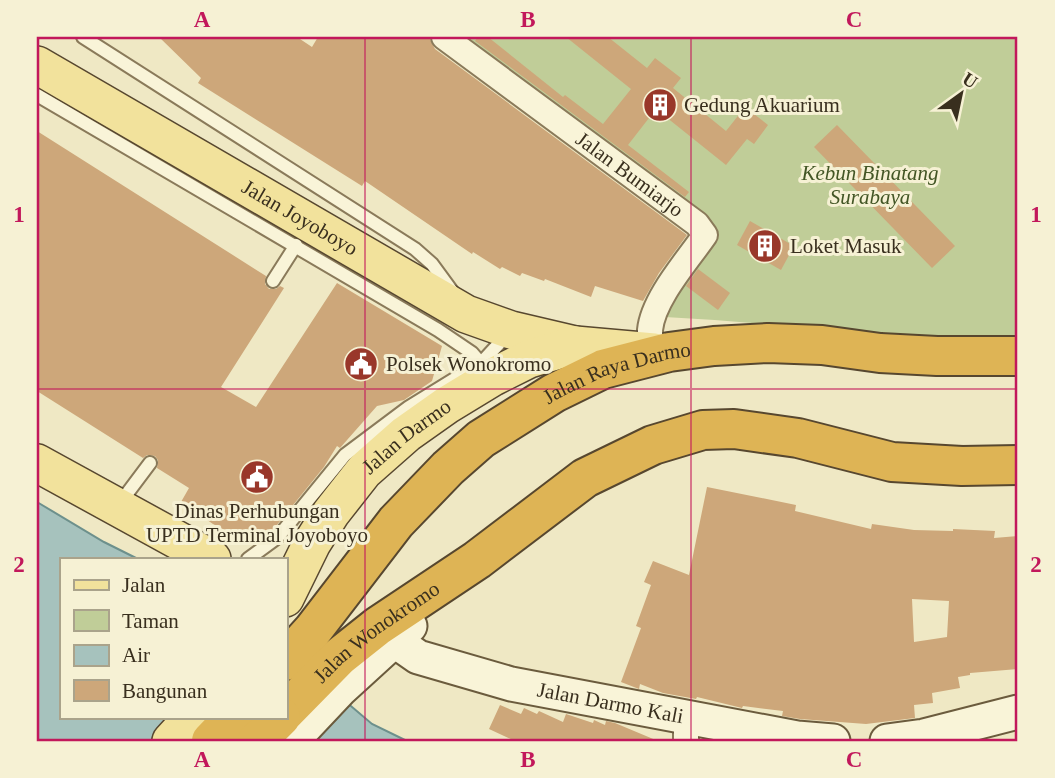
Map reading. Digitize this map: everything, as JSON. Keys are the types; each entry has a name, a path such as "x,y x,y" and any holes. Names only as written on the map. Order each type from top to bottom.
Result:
{"highway":[{"name":"Jalan Raya Darmo","path":"331,659 396,522 448,468 481,439 554,393 603,369 660,352 768,343 822,345 880,354 1018,356"},
{"path":"477,560 585,478 653,445 703,430 765,432 892,462 1018,465"},
{"name":"Jalan Wonokromo","path":"287,710 331,659 477,560"},
{"name":"Jalan Wonokromo","path":"287,661 331,659"},
{"path":"211,741 233,718"},
{"path":"257,741 280,718"}],"main road":[{"name":"Jalan Joyoboyo","path":"37,65 466,314 487,324 575,345"},
{"name":"Jalan Darmo","path":"287,594 322,527 364,471 487,370 575,345 660,352"},
{"path":"37,463 210,558"},
{"path":"292,741 331,659 395,641 477,560"},
{"name":"Jalan Darmo Kali","path":"395,641 418,657 686,729 833,741"},
{"path":"887,741 924,736 1018,712"},
{"path":"172,741 192,718"}],"street":[{"name":"Jalan Bumiarjo","path":"444,37 697,224 705,235 666,290 656,310 650,328 660,352"}],"lane":[{"path":"83,37 415,249 447,282 466,314"},
{"path":"37,95 438,330 487,370"},
{"path":"273,281 296,245"},
{"path":"249,558 278,537 345,455 409,407 487,370 511,330"},
{"path":"37,450 228,558"},
{"path":"123,499 150,463"},
{"path":"288,558 322,527"}],"green space":[{"name":"Kebun Binatang Surabaya","path":"450,37 1018,37 1018,335 886,333 665,317 713,232"}],"water":[{"path":"37,502 136,558 60,558 60,718 287,718 287,652 372,724 407,741 37,741"}],"building":[{"path":"159,37 297,37 312,47 318,37 429,37 435,49 687,235 659,273 643,301 595,286 591,297 545,279 544,281 522,273 520,276 502,267 500,269 473,252 472,254 365,181 362,186 198,83 201,78"},
{"path":"478,37 488,37 563,97 565,95 603,124 631,89 566,37 608,37 647,68 655,58 681,78 673,88 726,131 745,107 768,125 754,144 747,139 726,165 656,109 628,145 689,192 685,197 475,41"},
{"path":"837,125 955,246 932,268 814,147"},
{"path":"37,131 266,276 265,284 269,289 280,286 284,288 221,387 256,407 337,283 442,346 432,381 404,400 377,406 340,448 337,446 324,467 272,531 255,543 252,544 213,524 181,502 189,488 157,468 158,460 155,456 147,455 143,458 37,391"},
{"name":"Loket Masuk","path":"750,221 794,246 781,270 737,245"},
{"path":"698,269 730,293 718,310 686,286"},
{"path":"707,487 796,505 795,511 871,529 872,524 914,530 995,531 994,538 1018,536 1018,669 970,673 958,677 960,688 932,693 933,703 914,705 915,718 866,724 782,716 783,711 742,708 697,697 696,699 663,693 640,684 639,689 621,682 641,628 636,626 651,585 644,582 653,561 689,575","holes":["912,599 949,601 947,637 914,642"]},
{"path":"500,705 521,714 524,708 537,714 539,711 563,722 566,714 593,723 594,720 605,725 606,721 615,723 658,741 515,741 489,729"}],"place":[{"name":"Gedung Akuarium","path":"660,105"},
{"name":"Loket Masuk","path":"765,246"},
{"name":"Polsek Wonokromo","path":"361,364"},
{"name":"Dinas Perhubungan UPTD Terminal Joyoboyo","path":"257,477"}]}
